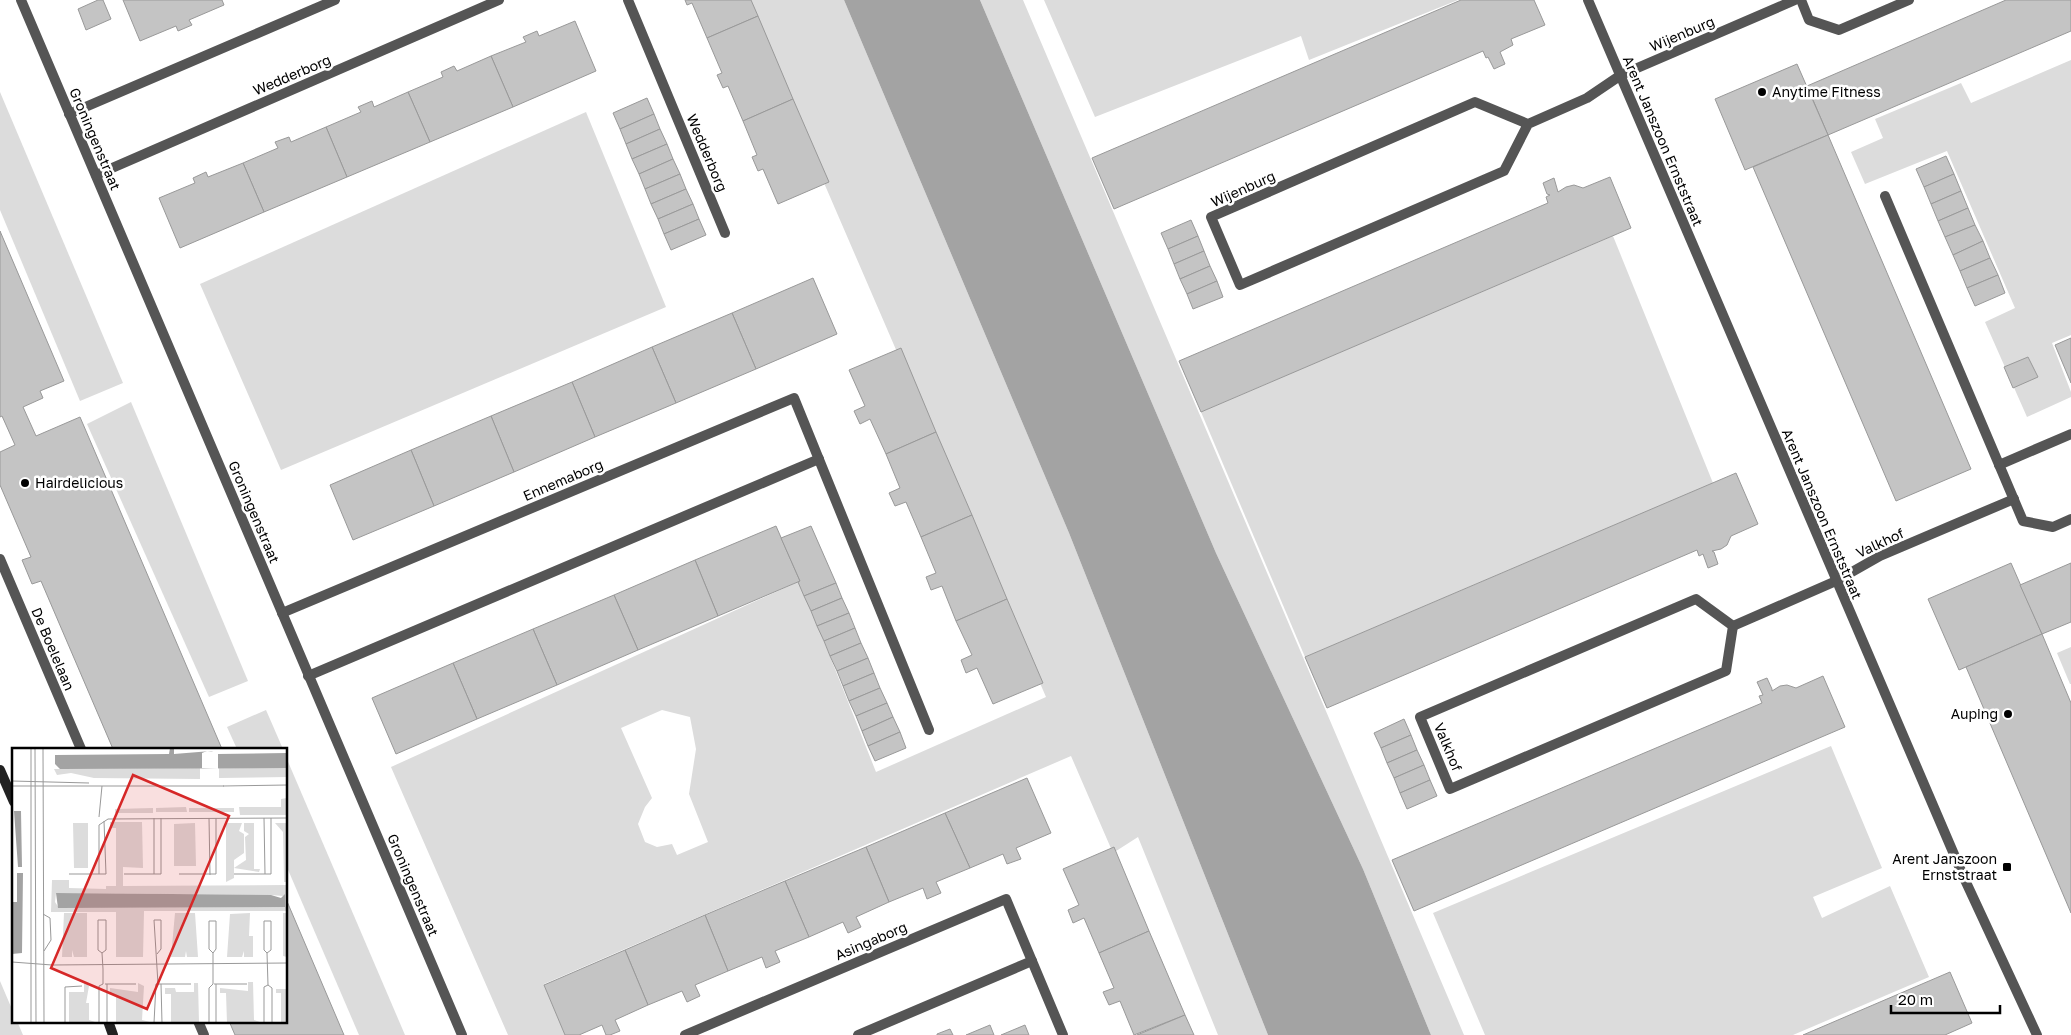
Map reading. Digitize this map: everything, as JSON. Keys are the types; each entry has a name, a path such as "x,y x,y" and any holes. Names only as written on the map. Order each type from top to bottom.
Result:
{"main road":[{"path":"0,770 12,797"},
{"path":"108,1022 113,1035"}],"street":[{"name":"Groningenstraat","path":"21,0 462,1035"},
{"path":"69,114 335,0"},
{"name":"Wedderborg","path":"96,175 499,0"},
{"name":"Wedderborg","path":"628,0 725,233"},
{"name":"Arent Janszoon Ernststraat","path":"1588,0 1965,880 2037,1035"},
{"name":"Wijenburg","path":"1528,124 1475,102 1211,217 1240,285 1504,171 1528,124 1587,98 1620,75 1795,0"},
{"path":"1801,0 1809,20 1839,30 1909,0"},
{"path":"1885,196 2023,521 2053,527 2071,519"},
{"name":"Ennemaborg","path":"282,613 794,398 929,730"},
{"path":"1999,465 2071,434"},
{"path":"308,676 819,459"},
{"name":"Valkhof","path":"1733,626 1836,580 1880,556 2014,499"},
{"name":"De Boelelaan","path":"0,560 81,748"},
{"name":"Valkhof","path":"1696,599 1733,626 1726,671 1450,789 1420,717 1696,599"},
{"name":"Asingaborg","path":"685,1035 1006,899 1063,1035"},
{"path":"858,1035 1032,961"},
{"path":"198,1022 204,1035"}],"shaded area":[{"path":"745,0 844,0 1069,533 1268,1035 1218,1035 1138,837 1113,853 1071,756 544,984 565,1035 508,1035 391,767 800,581 876,772 1046,697","holes":["662,710 690,717 696,749 689,794 708,842 677,855 672,844 657,847 645,842 638,824 645,807 652,798 621,728"]},
{"path":"844,0 980,0 1216,553 1363,869 1431,1035 1268,1035 1069,533"},
{"path":"980,0 1023,0 1464,1035 1431,1035 1363,869 1216,553"},
{"path":"1044,0 1458,0 1309,60 1301,36 1095,117"},
{"path":"2071,60 2071,335 2052,343 2071,392 2071,397 2027,417 1985,322 2015,308 1947,151 1865,184 1851,152 1883,138 1875,119 1961,83 1971,103"},
{"path":"0,92 123,383 80,401 0,210"},
{"path":"586,112 666,307 281,470 200,284"},
{"path":"1613,236 1713,483 1305,657 1201,412"},
{"path":"131,402 248,681 209,697 87,424"},
{"path":"2071,647 2071,684 2070,684 2057,653"},
{"path":"266,710 283,748 237,748 227,727"},
{"path":"1831,746 1882,868 1813,897 1822,918 1890,886 1929,977 1793,1035 1485,1035 1433,913"},
{"path":"288,762 405,1035 359,1035 288,870"},
{"path":"0,981 12,1009 12,1022 17,1022 23,1035 0,1035"}],"building":[{"path":"98,0 103,0 111,19 86,30 78,9"},
{"path":"123,0 222,0 224,5 189,20 192,25 178,31 176,26 140,41"},
{"path":"685,0 751,0 758,16 707,38 692,3 687,5"},
{"path":"1461,0 1534,0 1545,25 1511,39 1513,45 1500,52 1505,64 1494,69 1483,51 1114,209 1092,158"},
{"path":"2006,0 2071,0 2071,31 1828,135 1807,86"},
{"path":"758,16 793,99 743,121 728,86 723,88 717,75 722,73 707,38"},
{"path":"575,21 596,71 513,107 491,56 526,42 523,37 537,31 539,36"},
{"path":"491,56 513,107 430,142 408,92 443,77 441,72 454,66 457,71"},
{"path":"1797,64 1828,135 1745,170 1715,99"},
{"path":"408,92 430,142 347,177 326,127 361,112 358,107 372,101 374,107"},
{"path":"647,98 654,114 620,129 613,113"},
{"path":"793,99 829,182 778,204 763,169 758,171 752,157 757,155 743,121"},
{"path":"654,114 660,129 626,144 620,129"},
{"path":"326,127 347,177 264,212 243,163 278,148 275,142 289,137 291,142"},
{"path":"660,129 667,144 632,159 626,144"},
{"path":"1828,135 1971,469 1896,501 1753,167"},
{"path":"667,144 673,159 639,174 632,159"},
{"path":"1946,156 1954,174 1924,187 1916,169"},
{"path":"673,159 680,174 645,189 639,174"},
{"path":"243,163 264,212 180,248 159,198 195,183 193,178 206,172 208,177"},
{"path":"680,174 686,189 651,204 645,189"},
{"path":"1954,174 1961,191 1931,204 1924,187"},
{"path":"1610,177 1631,228 1201,412 1179,361 1548,203 1546,197 1550,195 1547,194 1543,183 1554,178 1558,192 1574,185 1583,188"},
{"path":"686,189 693,204 658,219 651,204"},
{"path":"1961,191 1968,208 1938,221 1931,204"},
{"path":"693,204 699,219 664,234 658,219"},
{"path":"1968,208 1975,225 1945,237 1938,221"},
{"path":"699,219 706,235 671,250 664,234"},
{"path":"1191,220 1198,236 1168,249 1161,233"},
{"path":"1975,225 1983,241 1953,255 1945,237"},
{"path":"0,231 64,381 40,391 43,398 23,407 36,436 80,417 222,748 113,748 41,581 32,584 22,560 31,557 0,485 0,452 15,445 2,416 0,417"},
{"path":"1198,236 1204,251 1174,264 1168,249"},
{"path":"1983,241 1990,258 1960,271 1953,255"},
{"path":"1204,251 1210,266 1180,279 1174,264"},
{"path":"1990,258 1998,275 1967,288 1960,271"},
{"path":"1210,266 1217,281 1187,294 1180,279"},
{"path":"1998,275 2005,293 1975,306 1967,288"},
{"path":"813,278 837,334 756,369 732,313"},
{"path":"1217,281 1223,297 1193,309 1187,294"},
{"path":"732,313 756,369 676,403 652,347"},
{"path":"2071,338 2071,383 2055,345"},
{"path":"652,347 676,403 595,437 572,382"},
{"path":"901,348 936,432 886,454 870,419 860,424 854,411 865,406 849,370"},
{"path":"2028,357 2038,377 2013,388 2004,367"},
{"path":"572,382 595,437 514,472 491,416"},
{"path":"491,416 514,472 434,506 411,450"},
{"path":"936,432 972,515 921,537 906,502 895,506 889,493 900,488 886,454"},
{"path":"411,450 434,506 353,540 330,485"},
{"path":"1736,473 1758,524 1731,536 1727,545 1712,551 1718,564 1708,568 1703,554 1699,556 1697,550 1327,708 1305,657"},
{"path":"972,515 1007,599 956,621 942,586 931,590 926,577 936,573 921,537"},
{"path":"776,526 800,581 718,616 695,560"},
{"path":"811,526 836,583 804,596 798,582 800,581 781,538"},
{"path":"695,560 718,616 638,650 614,595"},
{"path":"2011,563 2042,634 1959,670 1928,599"},
{"path":"2071,563 2071,622 2042,634 2020,585"},
{"path":"836,583 842,598 811,611 804,596"},
{"path":"614,595 638,650 557,685 533,629"},
{"path":"842,598 849,613 817,626 811,611"},
{"path":"1007,599 1043,683 993,704 977,668 966,673 961,660 972,655 956,621"},
{"path":"849,613 855,628 824,641 817,626"},
{"path":"855,628 861,643 830,656 824,641"},
{"path":"533,629 557,685 477,719 453,663"},
{"path":"2042,634 2071,703 2071,913 1966,667"},
{"path":"861,643 868,658 837,671 830,656"},
{"path":"868,658 874,673 843,686 837,671"},
{"path":"453,663 477,719 396,754 372,698"},
{"path":"874,673 880,688 849,701 843,686"},
{"path":"1823,676 1845,727 1414,911 1392,860 1762,703 1759,696 1763,695 1757,682 1767,678 1772,691 1780,686 1787,685 1796,688"},
{"path":"880,688 887,703 856,716 849,701"},
{"path":"887,703 893,717 862,731 856,716"},
{"path":"893,717 900,732 868,746 862,731"},
{"path":"1404,719 1411,735 1381,748 1374,733"},
{"path":"900,732 906,748 875,761 868,746"},
{"path":"1411,735 1417,750 1387,763 1381,748"},
{"path":"1417,750 1424,765 1394,778 1387,763"},
{"path":"1424,765 1430,780 1400,793 1394,778"},
{"path":"1027,778 1051,833 1016,848 1021,859 1007,864 1003,854 970,868 945,813"},
{"path":"1430,780 1437,796 1407,809 1400,793"},
{"path":"945,813 970,868 936,882 941,893 927,899 923,888 889,902 866,847"},
{"path":"866,847 889,902 856,917 861,927 848,933 843,922 809,937 785,881"},
{"path":"1114,847 1149,931 1099,953 1084,918 1073,923 1068,910 1079,905 1063,869"},
{"path":"785,881 809,937 775,951 780,962 766,968 762,957 728,971 705,915"},
{"path":"288,904 344,1035 235,1035 229,1022 288,1022"},
{"path":"705,915 728,971 695,985 700,996 687,1002 682,991 648,1005 625,950"},
{"path":"1149,931 1185,1015 1134,1035 1120,1001 1109,1005 1103,992 1114,988 1099,953"},
{"path":"625,950 648,1005 615,1020 620,1031 610,1035 606,1035 602,1025 579,1035 565,1035 544,985"},
{"path":"1950,972 1972,1023 1945,1035 1803,1035"},
{"path":"1185,1015 1194,1035 1137,1035"},
{"path":"990,1025 994,1035 966,1035"},
{"path":"1025,1025 1029,1035 1001,1035"},
{"path":"950,1029 953,1035 937,1035 937,1034"}],"place":[{"name":"Anytime Fitness","path":"1762,92"},
{"name":"Hairdelicious","path":"25,483"},
{"name":"Auping","path":"2008,714"},
{"name":"Arent Janszoon Ernststraat","path":"2007,867"}]}
